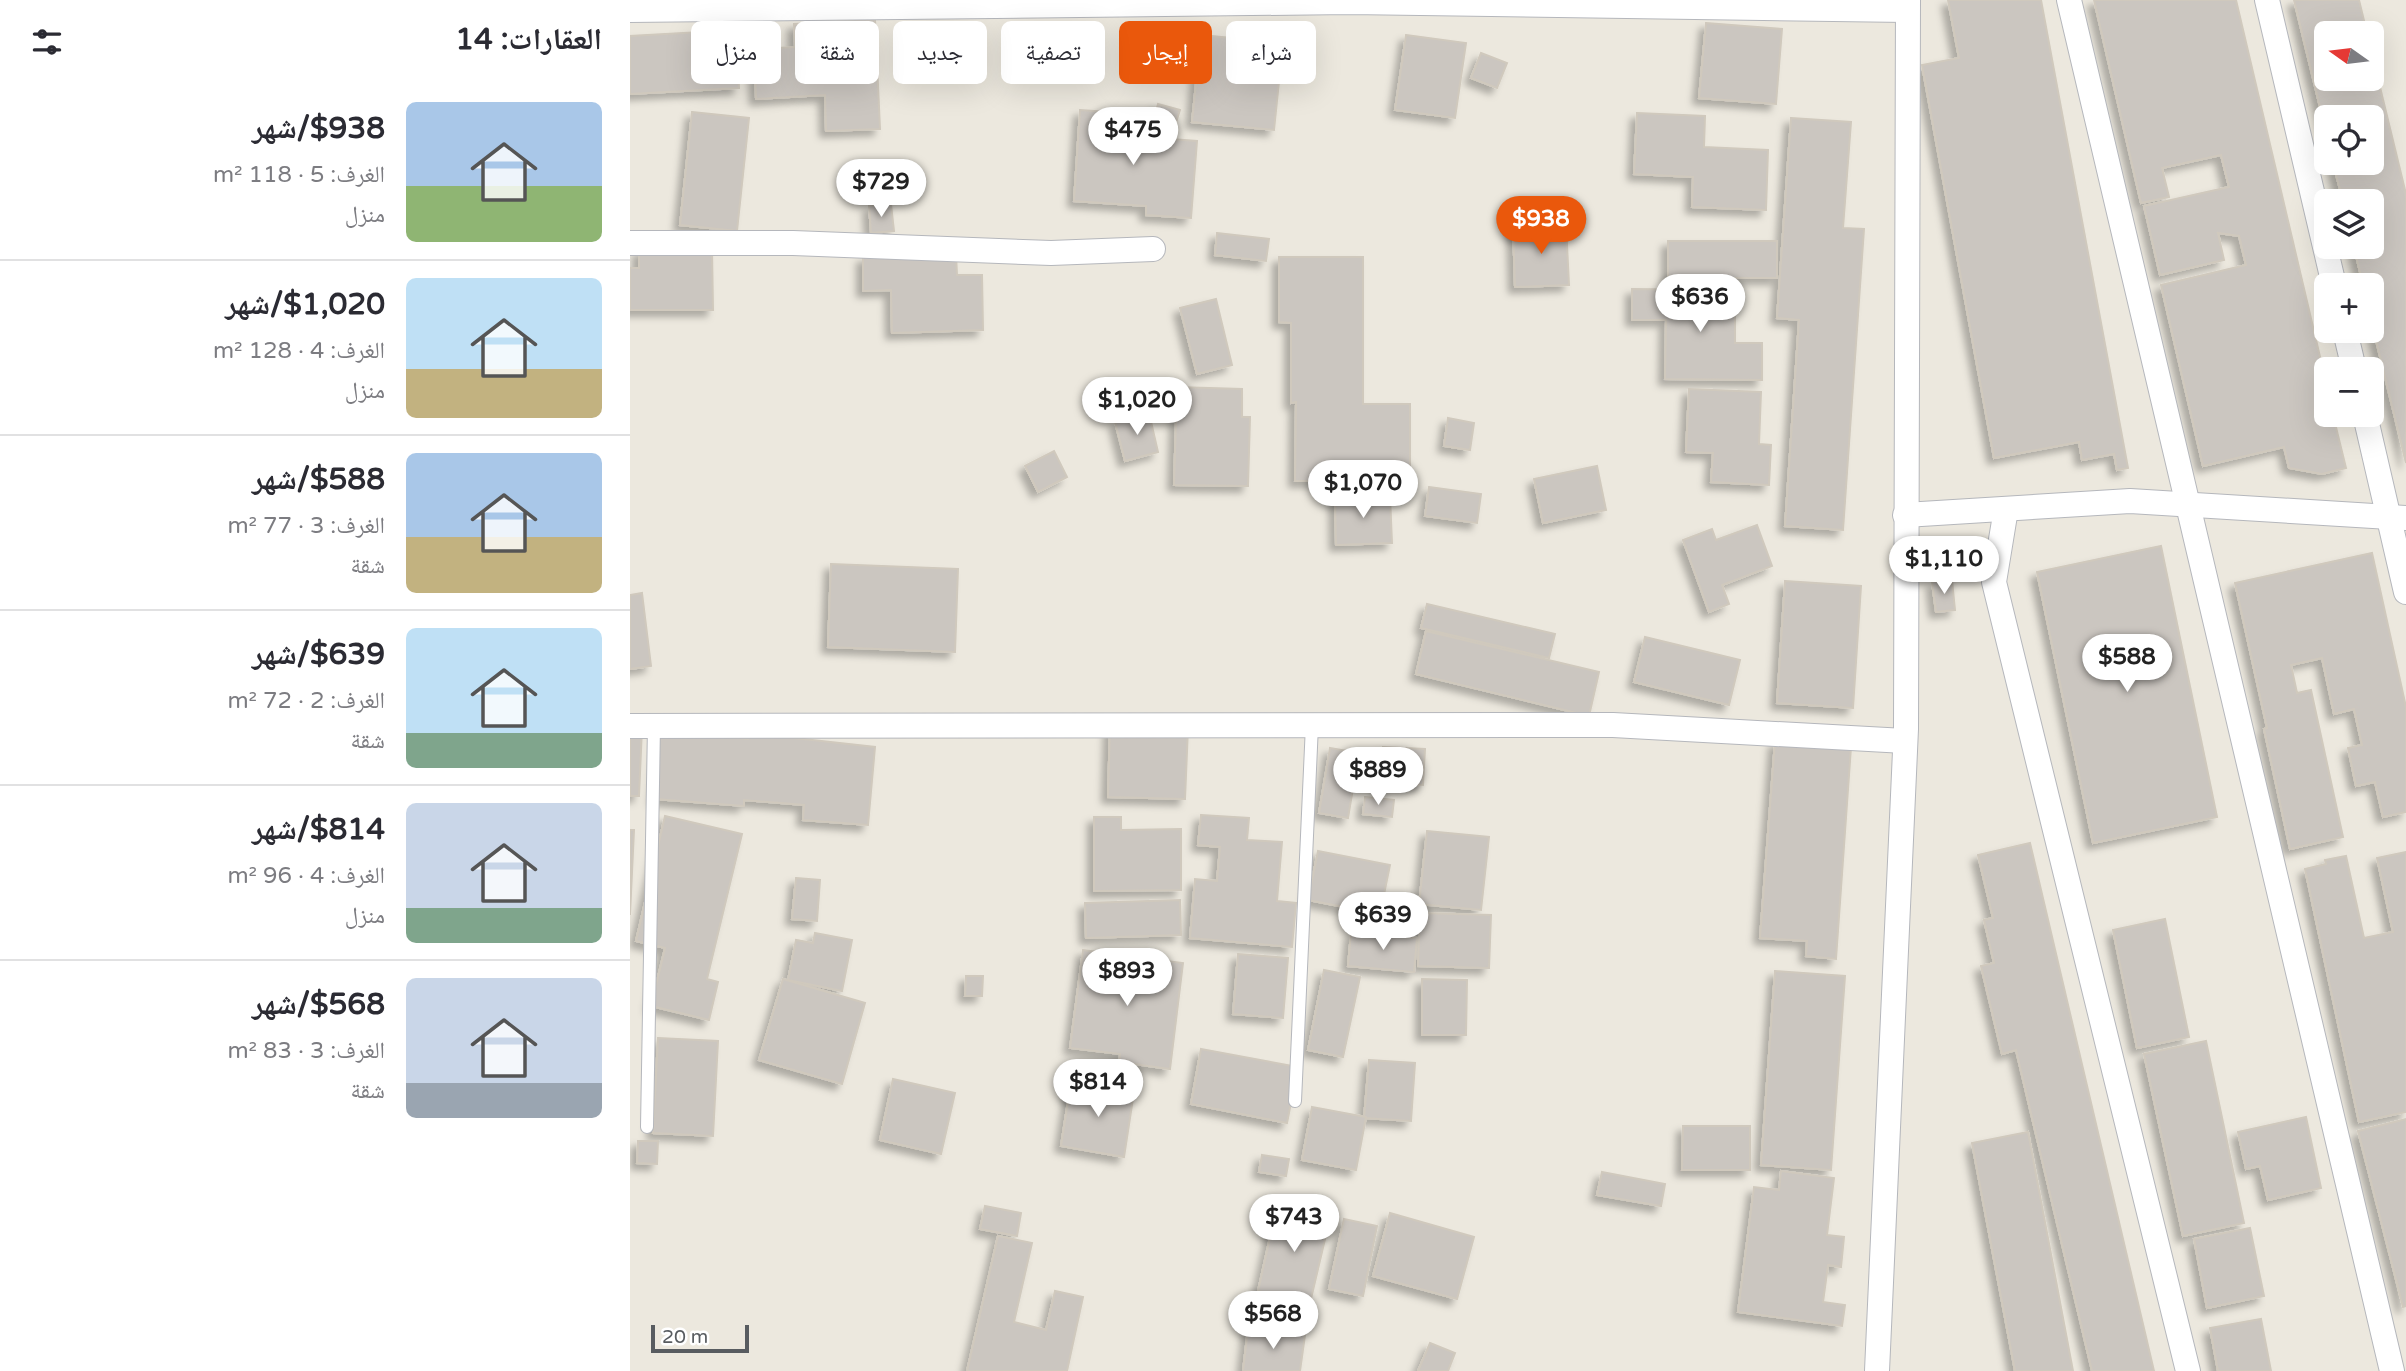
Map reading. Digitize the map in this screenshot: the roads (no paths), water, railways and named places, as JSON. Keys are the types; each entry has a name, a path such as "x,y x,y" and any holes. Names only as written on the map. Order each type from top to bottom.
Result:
{"street":[{"path":"2068,0 2392,1371"},
{"path":"2267,0 2331,273"},
{"path":"630,10 1350,2 1907,5 1905,741 1877,1371"},
{"path":"630,243 793,243 1051,253 1153,249"},
{"path":"2369,427 2397,518 2406,592"},
{"path":"1905,515 2130,501 2397,518"},
{"path":"2006,509 1994,582 2188,1371"},
{"path":"642,726 1613,725 1905,741"}],"lane":[{"path":"1295,1101 1312,725"},
{"path":"642,726 647,1128"}]}
